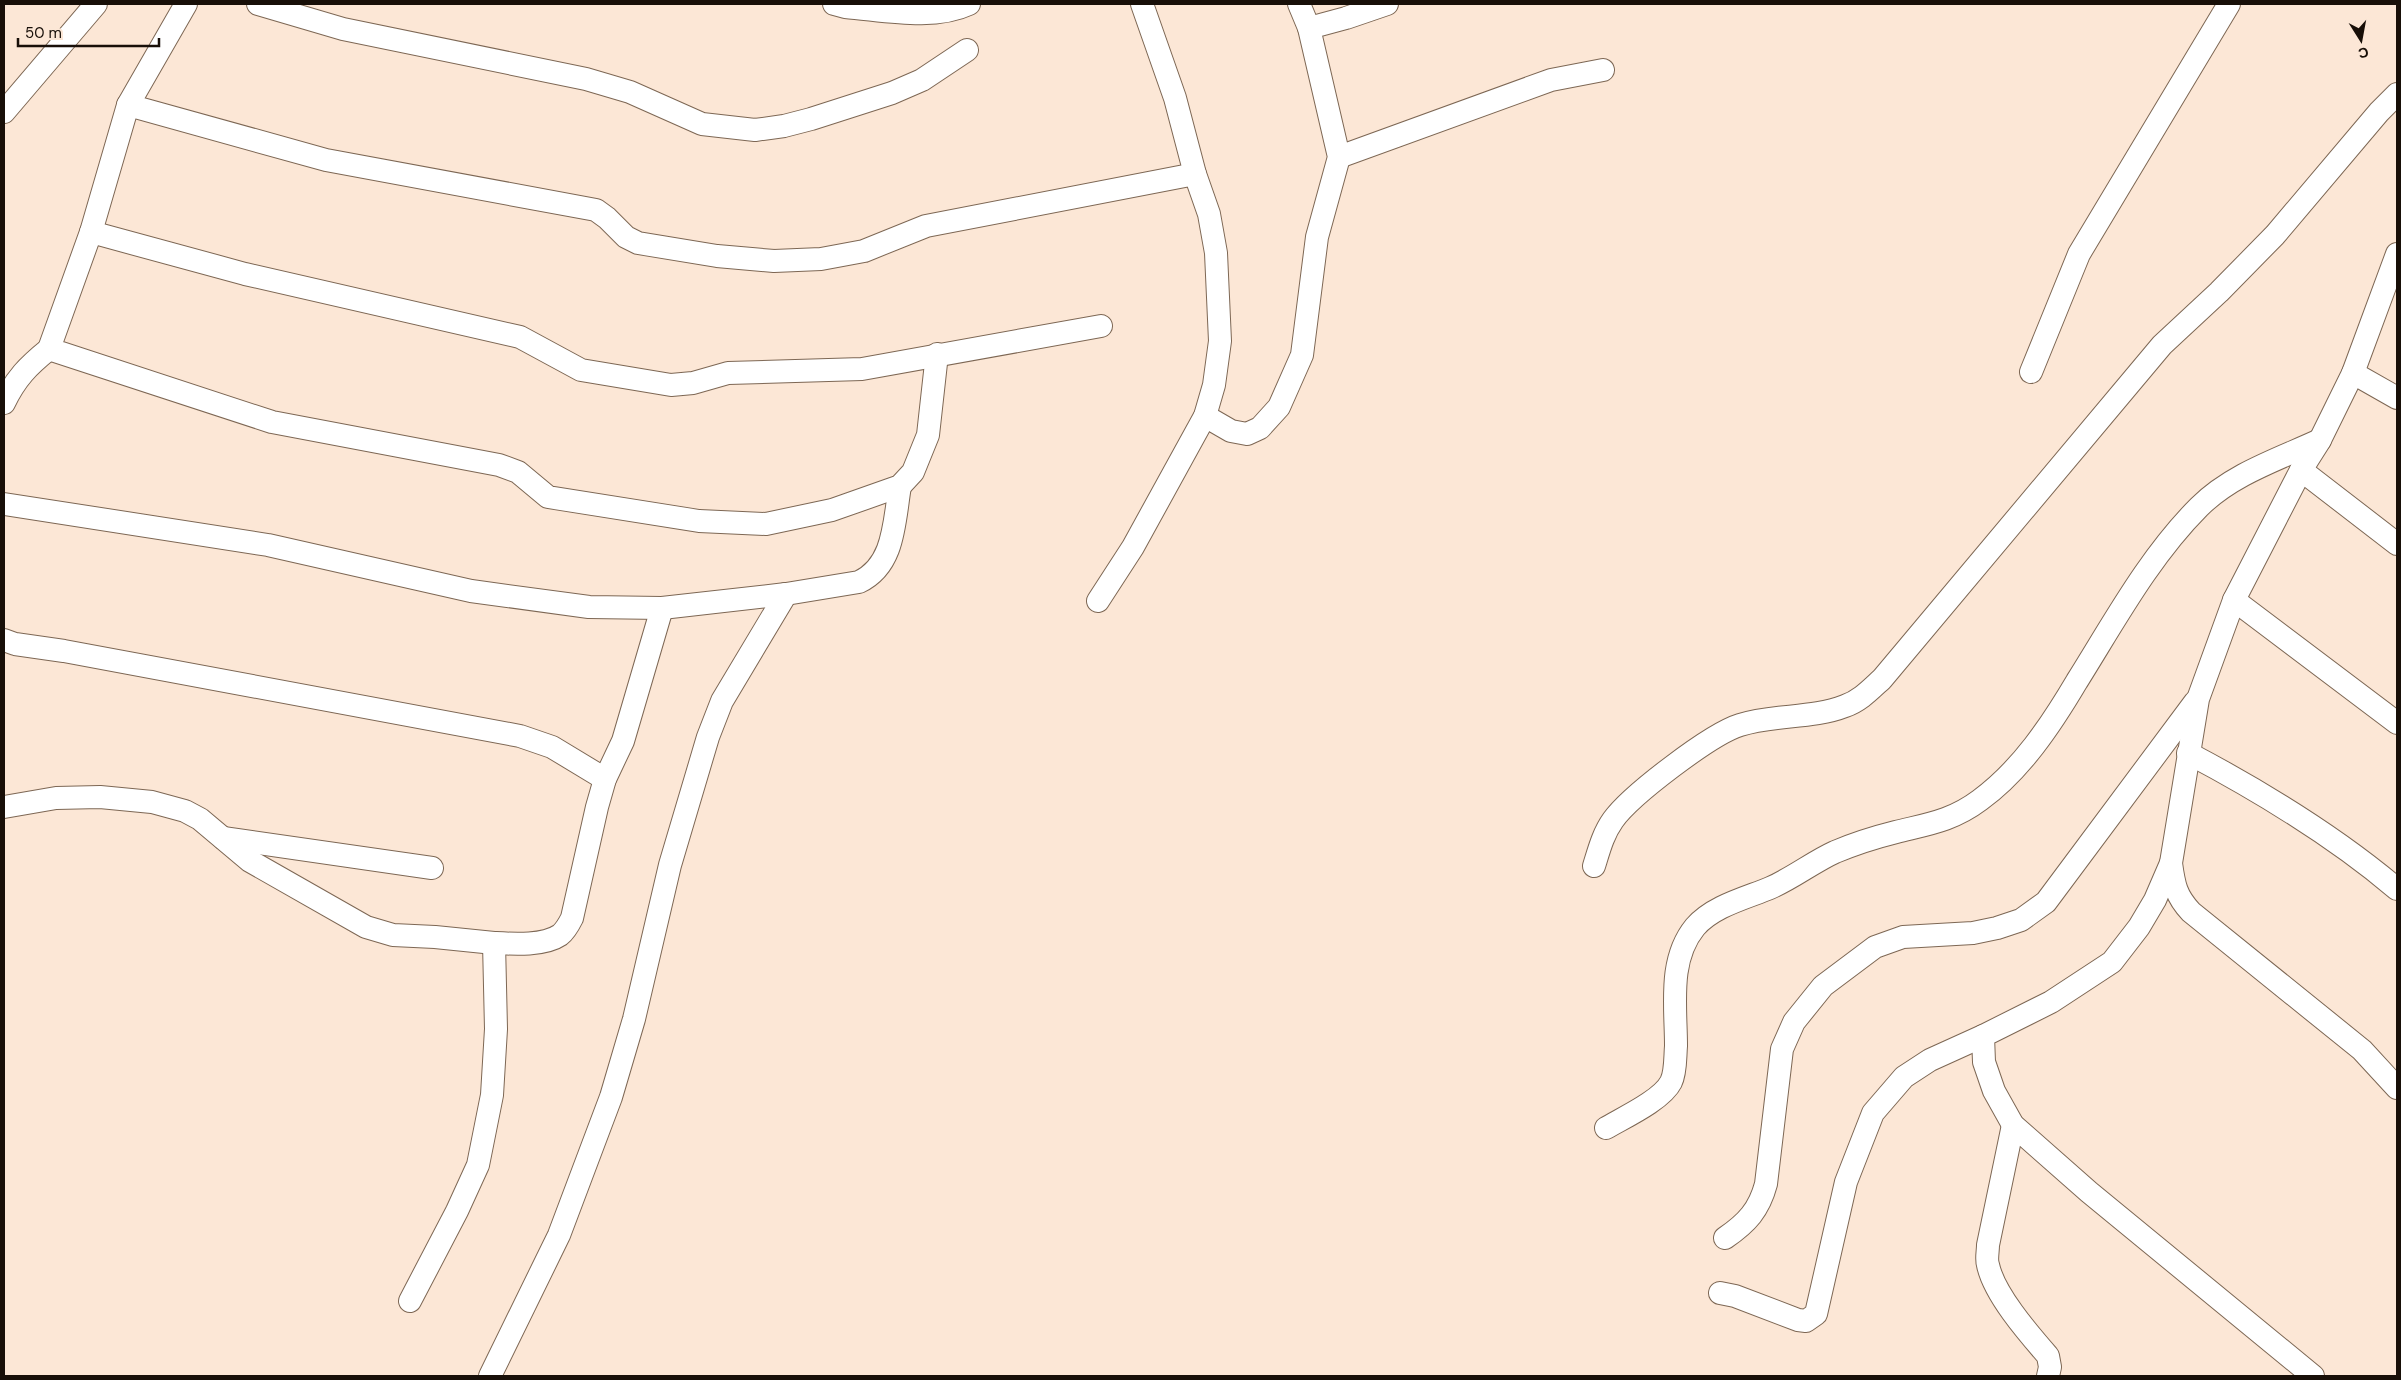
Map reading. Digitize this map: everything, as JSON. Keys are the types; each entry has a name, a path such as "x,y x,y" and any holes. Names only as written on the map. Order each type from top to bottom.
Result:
{"street":[{"path":"4,112 23,86 96,4"},
{"path":"4,403 15,381 28,366 49,349 91,232 128,105 186,4"},
{"path":"258,4 343,29 586,79 630,92 702,124 755,130 784,126 811,119 892,93 922,80 967,50"},
{"path":"834,4 845,7 921,12 945,11 969,4"},
{"path":"1098,601 1133,547 1205,416 1214,385 1220,332 1216,253 1209,214 1195,174 1174,98 1142,4"},
{"path":"1205,416 1230,431 1247,434 1260,428 1279,407 1302,355 1317,237 1339,157 1309,28 1299,4"},
{"path":"1309,28 1386,4"},
{"path":"2031,372 2079,254 2229,4"},
{"path":"1339,157 1551,80 1603,70"},
{"path":"1594,866 1602,839 1613,820 1633,800 1696,750 1739,725 1773,717 1818,713 1846,706 1866,694 1882,679 2162,345 2219,292 2275,235 2379,112 2397,94"},
{"path":"128,105 326,160 596,210 626,237 638,243 718,256 774,261 821,259 864,251 926,226 1195,174"},
{"path":"91,232 245,274 520,337 581,370 671,385 693,383 728,373 862,369 1100,326"},
{"path":"1720,1294 1735,1296 1798,1320 1806,1321 1816,1314 1846,1182 1873,1113 1904,1077 1930,1060 2051,1002 2112,962 2139,927 2155,900 2171,863 2198,699 2234,600 2301,470 2320,440 2352,373 2397,254"},
{"path":"49,349 272,422 499,465 518,472 548,498 699,521 766,524 832,510 900,486 913,472 928,435 937,354"},
{"path":"2352,373 2397,398"},
{"path":"1606,1128 1659,1095 1671,1082 1675,1063 1676,971 1682,949 1696,926 1721,908 1780,884 1834,852 1894,832 1938,823 1954,817 1980,800 2016,768 2057,714 2156,557 2199,507 2218,490 2244,474 2320,440"},
{"path":"2301,470 2397,544"},
{"path":"4,504 268,545 471,591 589,607 662,608 786,594 859,582 869,578 878,570 888,553 900,486"},
{"path":"493,1374 559,1235 611,1097 634,1019 670,864 708,737 722,701 786,594"},
{"path":"2234,600 2397,723"},
{"path":"4,807 56,798 100,797 152,802 185,811 200,819 250,861 366,926 393,935 434,936 494,943 510,944 550,940 562,934 572,918 605,779 623,741 662,608"},
{"path":"4,640 15,644 64,651 520,736 552,747 605,779"},
{"path":"1725,1238 1743,1226 1756,1211 1761,1201 1766,1184 1782,1049 1794,1022 1823,986 1875,947 1903,937 1973,933 1997,928 2021,920 2046,902 2198,699"},
{"path":"2188,753 2251,787 2357,855 2397,889"},
{"path":"223,838 432,868"},
{"path":"2171,863 2175,886 2180,900 2191,912 2362,1050 2397,1088"},
{"path":"410,1301 478,1166 492,1095 496,1029 494,943"},
{"path":"1983,1036 1984,1062 1994,1091 2014,1125 2089,1192 2313,1376"},
{"path":"2014,1125 1988,1246 1987,1264 1992,1279 2003,1298 2048,1356 2050,1366 2048,1376"}]}
